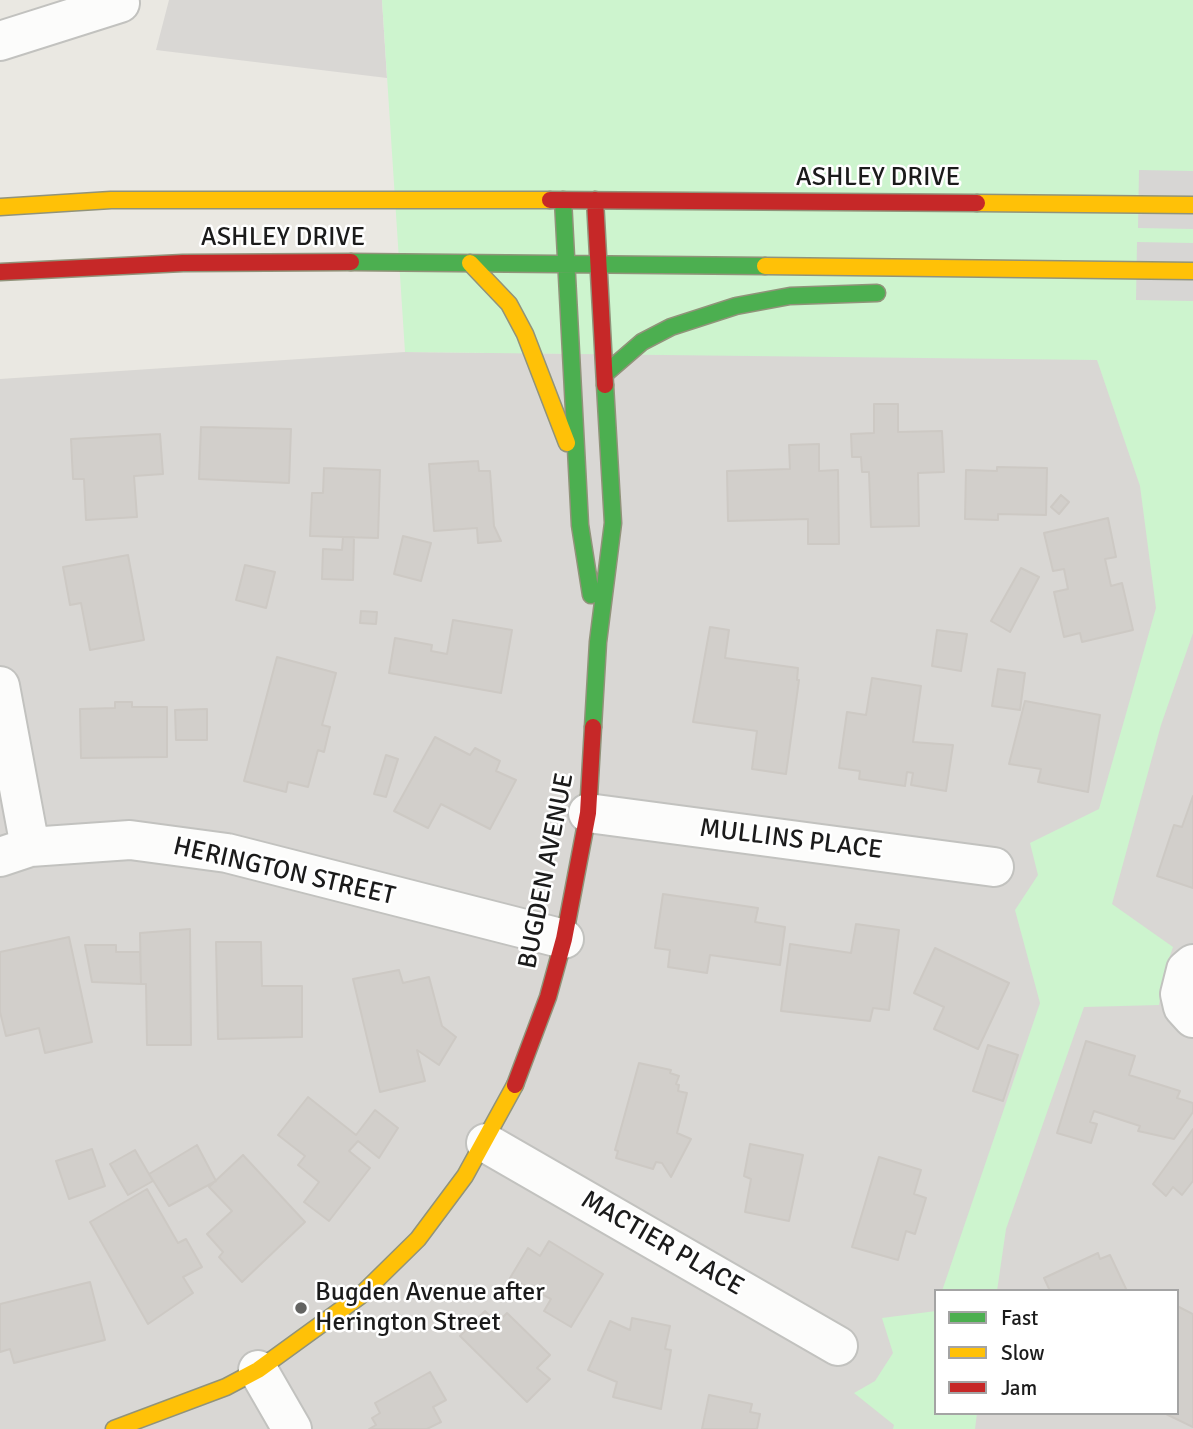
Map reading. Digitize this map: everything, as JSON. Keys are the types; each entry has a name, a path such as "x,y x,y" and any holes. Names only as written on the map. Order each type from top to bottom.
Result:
{"main road":[{"name":"ASHLEY DRIVE","path":"0,207 125,200 595,200 1193,205"},
{"path":"563,200 580,525 598,642"},
{"name":"BUGDEN AVENUE","path":"114,1429 226,1387 258,1370 360,1296 418,1239 465,1176 486,1143 516,1083 548,997 564,939 588,813 598,642 613,523 595,200"},
{"name":"ASHLEY DRIVE","path":"0,272 183,263 470,263 1193,271"},
{"path":"470,263 493,284 518,321 577,468"},
{"path":"1015,284 1048,270"},
{"path":"605,374 642,342 671,327 736,306 790,296 888,293"}],"street":[{"path":"0,41 120,3"},
{"path":"0,686 15,852"},
{"name":"MULLINS PLACE","path":"588,813 994,866"},
{"name":"HERINGTON STREET","path":"15,852 130,840 228,853 564,939"},
{"path":"1193,964 1186,970 1180,994 1183,1007 1193,1018"},
{"name":"MACTIER PLACE","path":"486,1143 838,1346"},
{"path":"258,1370 292,1429"}],"shaded area":[{"path":"169,0 382,0 387,78 156,50"},
{"path":"405,352 1193,359 1193,1429 0,1429 0,379"}],"green space":[{"path":"382,0 1193,0 1193,633 1161,725 1112,904 1173,947 1164,973 1159,1005 1084,1007 1006,1229 997,1289 943,1289 1040,1003 1015,910 1038,875 1030,843 1099,809 1156,608 1140,486 1097,360 405,352"},
{"path":"934,1311 934,1415 977,1415 975,1429 893,1429 894,1425 854,1393 875,1381 893,1353 882,1318"}],"pier":[{"path":"1139,170 1193,171 1193,229 1138,228"},
{"path":"1137,242 1193,243 1193,301 1136,300"}],"building":[{"path":"874,404 898,404 898,432 942,431 944,472 918,473 919,526 871,527 869,472 862,472 861,457 852,457 851,434 874,433"},
{"path":"201,427 291,429 289,483 199,479"},
{"path":"160,434 163,474 134,476 137,517 86,520 84,479 73,479 71,439"},
{"path":"819,444 819,471 838,470 839,544 808,544 808,519 728,521 727,471 790,469 789,445"},
{"path":"478,461 479,471 490,471 494,526 501,541 478,543 477,528 434,531 429,464"},
{"path":"997,467 1047,468 1046,515 998,514 998,520 965,519 966,470 997,471"},
{"path":"324,468 380,470 378,538 310,536 312,493 323,493"},
{"path":"1061,495 1069,502 1059,514 1051,507"},
{"path":"1108,518 1116,557 1105,559 1111,586 1122,583 1133,630 1082,642 1080,633 1064,637 1054,592 1068,589 1064,569 1053,571 1044,533"},
{"path":"403,536 431,543 421,581 394,574"},
{"path":"343,537 354,537 353,580 322,579 323,549 342,550"},
{"path":"128,555 144,640 90,650 81,603 70,605 63,567"},
{"path":"245,565 275,572 266,608 236,600"},
{"path":"1021,568 1039,577 1010,632 991,621"},
{"path":"361,611 377,612 376,624 360,623"},
{"path":"453,620 512,630 501,693 389,673 395,638 432,645 431,651 447,654"},
{"path":"710,627 729,630 725,658 798,668 799,680 786,774 752,769 757,731 693,722"},
{"path":"937,630 967,634 961,671 932,666"},
{"path":"277,657 336,673 322,725 330,727 324,752 318,750 308,787 288,782 286,792 244,781"},
{"path":"998,669 1025,673 1020,710 992,706"},
{"path":"872,678 921,686 913,742 953,745 946,791 911,785 913,773 907,772 905,786 859,779 860,771 839,768 847,712 866,715"},
{"path":"1025,701 1100,715 1088,792 1038,782 1041,769 1009,764"},
{"path":"115,702 132,702 132,707 167,707 167,757 81,758 80,709 115,708"},
{"path":"207,709 207,740 176,740 175,710"},
{"path":"435,737 470,755 475,748 500,761 496,771 516,780 490,829 441,804 428,828 394,811"},
{"path":"386,755 398,759 386,797 374,794"},
{"path":"1193,796 1193,888 1157,876 1174,825 1182,827"},
{"path":"663,894 758,908 755,922 785,927 780,965 710,955 707,973 668,967 670,950 655,948"},
{"path":"856,924 899,930 889,1010 873,1008 870,1021 781,1011 790,944 851,953"},
{"path":"190,929 191,1045 147,1045 146,984 141,984 140,933"},
{"path":"69,937 92,1042 45,1053 39,1028 6,1036 0,1012 0,952"},
{"path":"216,942 261,942 262,986 302,986 302,1037 218,1039"},
{"path":"85,945 116,945 116,952 140,952 141,984 92,982"},
{"path":"935,948 1009,983 978,1049 934,1029 944,1007 914,993"},
{"path":"399,970 403,983 429,977 442,1026 456,1037 439,1065 417,1050 425,1081 380,1092 353,979"},
{"path":"1086,1041 1135,1056 1129,1075 1180,1091 1177,1098 1193,1103 1193,1112 1174,1139 1138,1131 1140,1126 1094,1111 1090,1122 1097,1124 1091,1143 1057,1133"},
{"path":"988,1045 1018,1055 1003,1101 973,1091"},
{"path":"639,1063 671,1070 670,1073 679,1076 676,1084 679,1085 678,1091 687,1093 677,1133 691,1139 671,1177 662,1163 656,1162 653,1169 616,1158 618,1151 615,1150"},
{"path":"308,1097 356,1135 375,1110 398,1128 379,1158 358,1141 349,1151 370,1168 329,1221 304,1202 319,1182 298,1165 305,1156 278,1135"},
{"path":"1193,1129 1193,1181 1182,1195 1173,1187 1166,1196 1153,1184"},
{"path":"750,1144 803,1155 789,1221 745,1212 751,1179 744,1176"},
{"path":"197,1145 216,1181 169,1206 149,1174"},
{"path":"92,1149 105,1186 69,1199 56,1161"},
{"path":"135,1150 153,1181 128,1195 110,1164"},
{"path":"243,1155 305,1222 242,1282 219,1257 223,1252 207,1234 232,1211 209,1187"},
{"path":"879,1157 921,1170 914,1194 926,1198 915,1234 906,1231 898,1260 852,1247"},
{"path":"147,1189 178,1243 186,1239 202,1267 183,1277 193,1293 148,1324 90,1222"},
{"path":"549,1241 603,1274 571,1327 544,1311 551,1299 510,1278 528,1248 540,1256"},
{"path":"1098,1253 1100,1259 1110,1255 1126,1289 1049,1289 1044,1278"},
{"path":"90,1282 105,1340 14,1363 10,1349 0,1352 0,1304"},
{"path":"1179,1307 1193,1314 1193,1427 1168,1415 1179,1415"},
{"path":"485,1311 497,1323 507,1313 550,1355 537,1368 550,1379 527,1402 460,1336"},
{"path":"632,1318 670,1326 665,1349 671,1350 661,1409 613,1397 617,1382 588,1370 610,1321 630,1330"},
{"path":"430,1372 446,1400 433,1407 441,1422 427,1429 369,1429 376,1425 372,1418 380,1413 375,1403"},
{"path":"709,1395 752,1404 750,1412 760,1414 757,1429 702,1429"}],"traffic: fast":[{"path":"563,200 580,525 591,595"},
{"path":"351,262 765,266"},
{"path":"605,374 642,342 671,327 736,306 790,296 877,293"},
{"path":"593,727 598,642 613,523 605,385"}],"traffic: slow":[{"path":"0,207 111,200 550,200"},
{"path":"977,203 1193,205"},
{"path":"470,263 509,304 525,334 567,443"},
{"path":"765,266 1193,271"},
{"path":"114,1429 226,1387 258,1370 360,1296 418,1239 465,1176 515,1085"}],"traffic: jam":[{"path":"550,200 977,203"},
{"path":"595,200 605,385"},
{"path":"0,272 183,263 351,262"},
{"path":"515,1085 548,997 564,939 588,813 593,727"}],"place":[{"name":"Bugden Avenue after Herington Street","path":"301,1308"}]}
